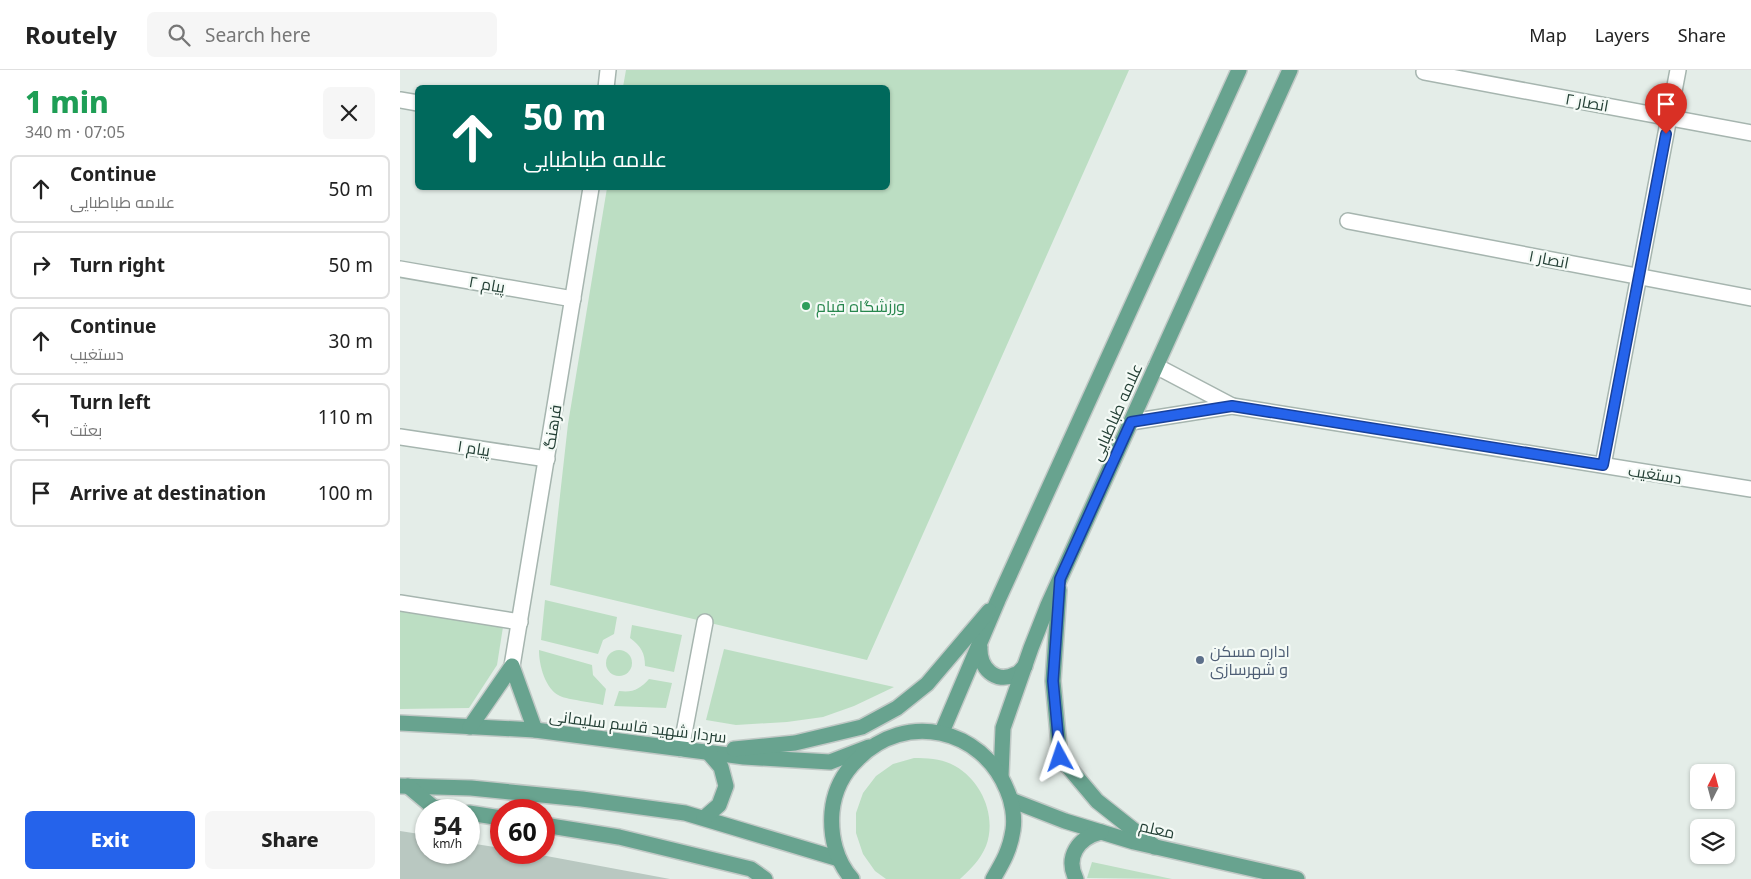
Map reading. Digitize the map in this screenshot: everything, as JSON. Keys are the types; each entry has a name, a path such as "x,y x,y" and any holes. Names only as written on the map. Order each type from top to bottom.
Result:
{"main road":[{"name":"علامه طباطبایی","path":"942,732 998,600 1239,70"},
{"name":"علامه طباطبایی","path":"1001,776 1003,728 1034,639 1290,70"},
{"path":"1060,579 1053,681 1060,757 1097,801 1155,847"},
{"path":"708,752 794,743 862,727 897,708 927,684 998,600"},
{"path":"980,645 979,657 984,668 993,675 1005,677 1016,674 1025,666"},
{"path":"470,727 512,666"},
{"path":"512,666 534,730"},
{"name":"سردار شهید قاسم سلیمانی","path":"400,723 534,730 744,757 830,762 891,736 916,730 942,732 965,741 986,756 1001,776"},
{"path":"845,872 831,829 833,798 847,770 868,747"},
{"path":"704,818 719,805 726,786 721,767 708,752"},
{"path":"993,879 1007,856 1014,828 1011,800 1001,776"},
{"path":"404,786 471,788 685,812 845,872"},
{"path":"404,786 422,799"},
{"name":"معلم","path":"1011,800 1066,821 1155,847 1298,879"},
{"path":"555,827 619,838 751,869 765,879"},
{"path":"1076,879 1072,866 1075,851 1085,838 1101,832"}],"street":[{"path":"606,85 608,70"},
{"path":"1603,465 1678,70"},
{"name":"انصار ۲","path":"1424,72 1751,133"},
{"path":"400,100 415,102"},
{"name":"فرهنگ","path":"512,666 591,190"},
{"name":"انصار ۱","path":"1348,221 1751,298"},
{"name":"پیام ۲","path":"400,269 573,299"},
{"path":"1156,366 1232,406"},
{"path":"1131,422 1232,406"},
{"name":"دستغیب","path":"1232,406 1751,489"},
{"name":"پیام ۱","path":"400,436 547,459"},
{"path":"400,603 520,622"},
{"path":"681,748 705,622"}],"green space":[{"name":"ورزشگاه قیام","path":"626,70 1129,70 867,660 550,585 568,424 607,190 890,190 890,85 623,85"},
{"path":"545,600 617,617 614,634 603,640 598,654 541,640"},
{"path":"400,611 503,627 497,665 469,708 400,709"},
{"path":"632,625 682,635 674,672 645,666 642,650 630,638"},
{"path":"724,649 894,687 854,706 823,717 787,722 736,725 706,720"},
{"path":"539,650 592,665 593,675 606,689 603,705 560,696 555,693 544,676"},
{"path":"619,650 628,654 632,663 628,672 619,676 610,672 606,663 610,654"},
{"path":"649,679 672,683 666,708 614,706 619,691 636,689"},
{"path":"914,758 935,759 955,766 973,781 985,801 990,823 986,846 975,864 960,879 886,879 875,871 863,854 856,833 856,813 863,793 876,776 893,764"},
{"path":"1092,862 1172,879 1087,878"}],"building":[{"path":"400,831 415,833 415,864 480,864 480,845 490,846 490,864 555,864 555,858 670,879 400,879"}],"place":[{"name":"ورزشگاه قیام","path":"806,306"},
{"name":"اداره مسکن و شهرسازی","path":"1200,660"}],"route":[{"path":"1060,757 1053,681 1060,579 1131,422 1232,406 1603,465 1666,134"}]}
